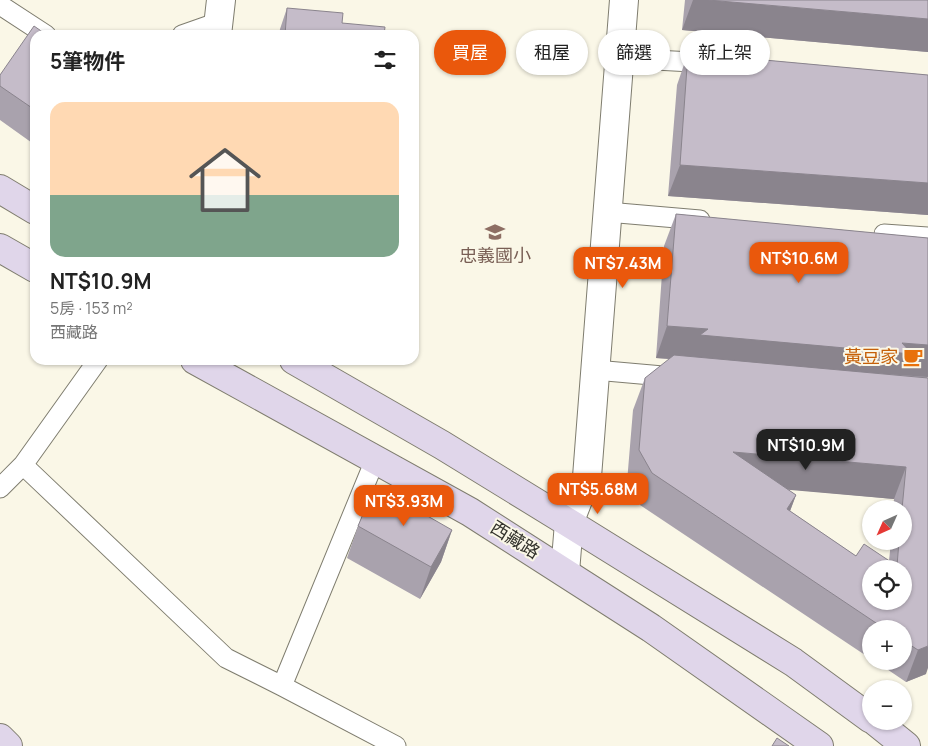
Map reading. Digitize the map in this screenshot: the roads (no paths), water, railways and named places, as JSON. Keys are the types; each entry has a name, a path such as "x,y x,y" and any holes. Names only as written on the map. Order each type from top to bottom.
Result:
{"street":[{"path":"621,30 624,0"},
{"path":"565,572 570,523 587,477 618,75"},
{"path":"0,189 30,207"},
{"path":"0,248 30,265"},
{"name":"西藏路","path":"204,365 470,512 651,628 819,746"},
{"path":"303,365 442,445 570,523 793,662 862,712"},
{"path":"886,730 906,746"},
{"path":"0,738 8,746"}],"lane":[{"path":"0,5 38,30"},
{"path":"194,30 219,19"},
{"path":"607,212 714,221"},
{"path":"870,233 928,237"},
{"path":"0,488 23,465 94,365"},
{"path":"595,370 693,379"},
{"path":"282,686 375,460"},
{"path":"23,465 226,658 396,746"}],"place":[{"name":"忠義國小","path":"495,232"},
{"name":"黃豆家","path":"913,357"}]}
